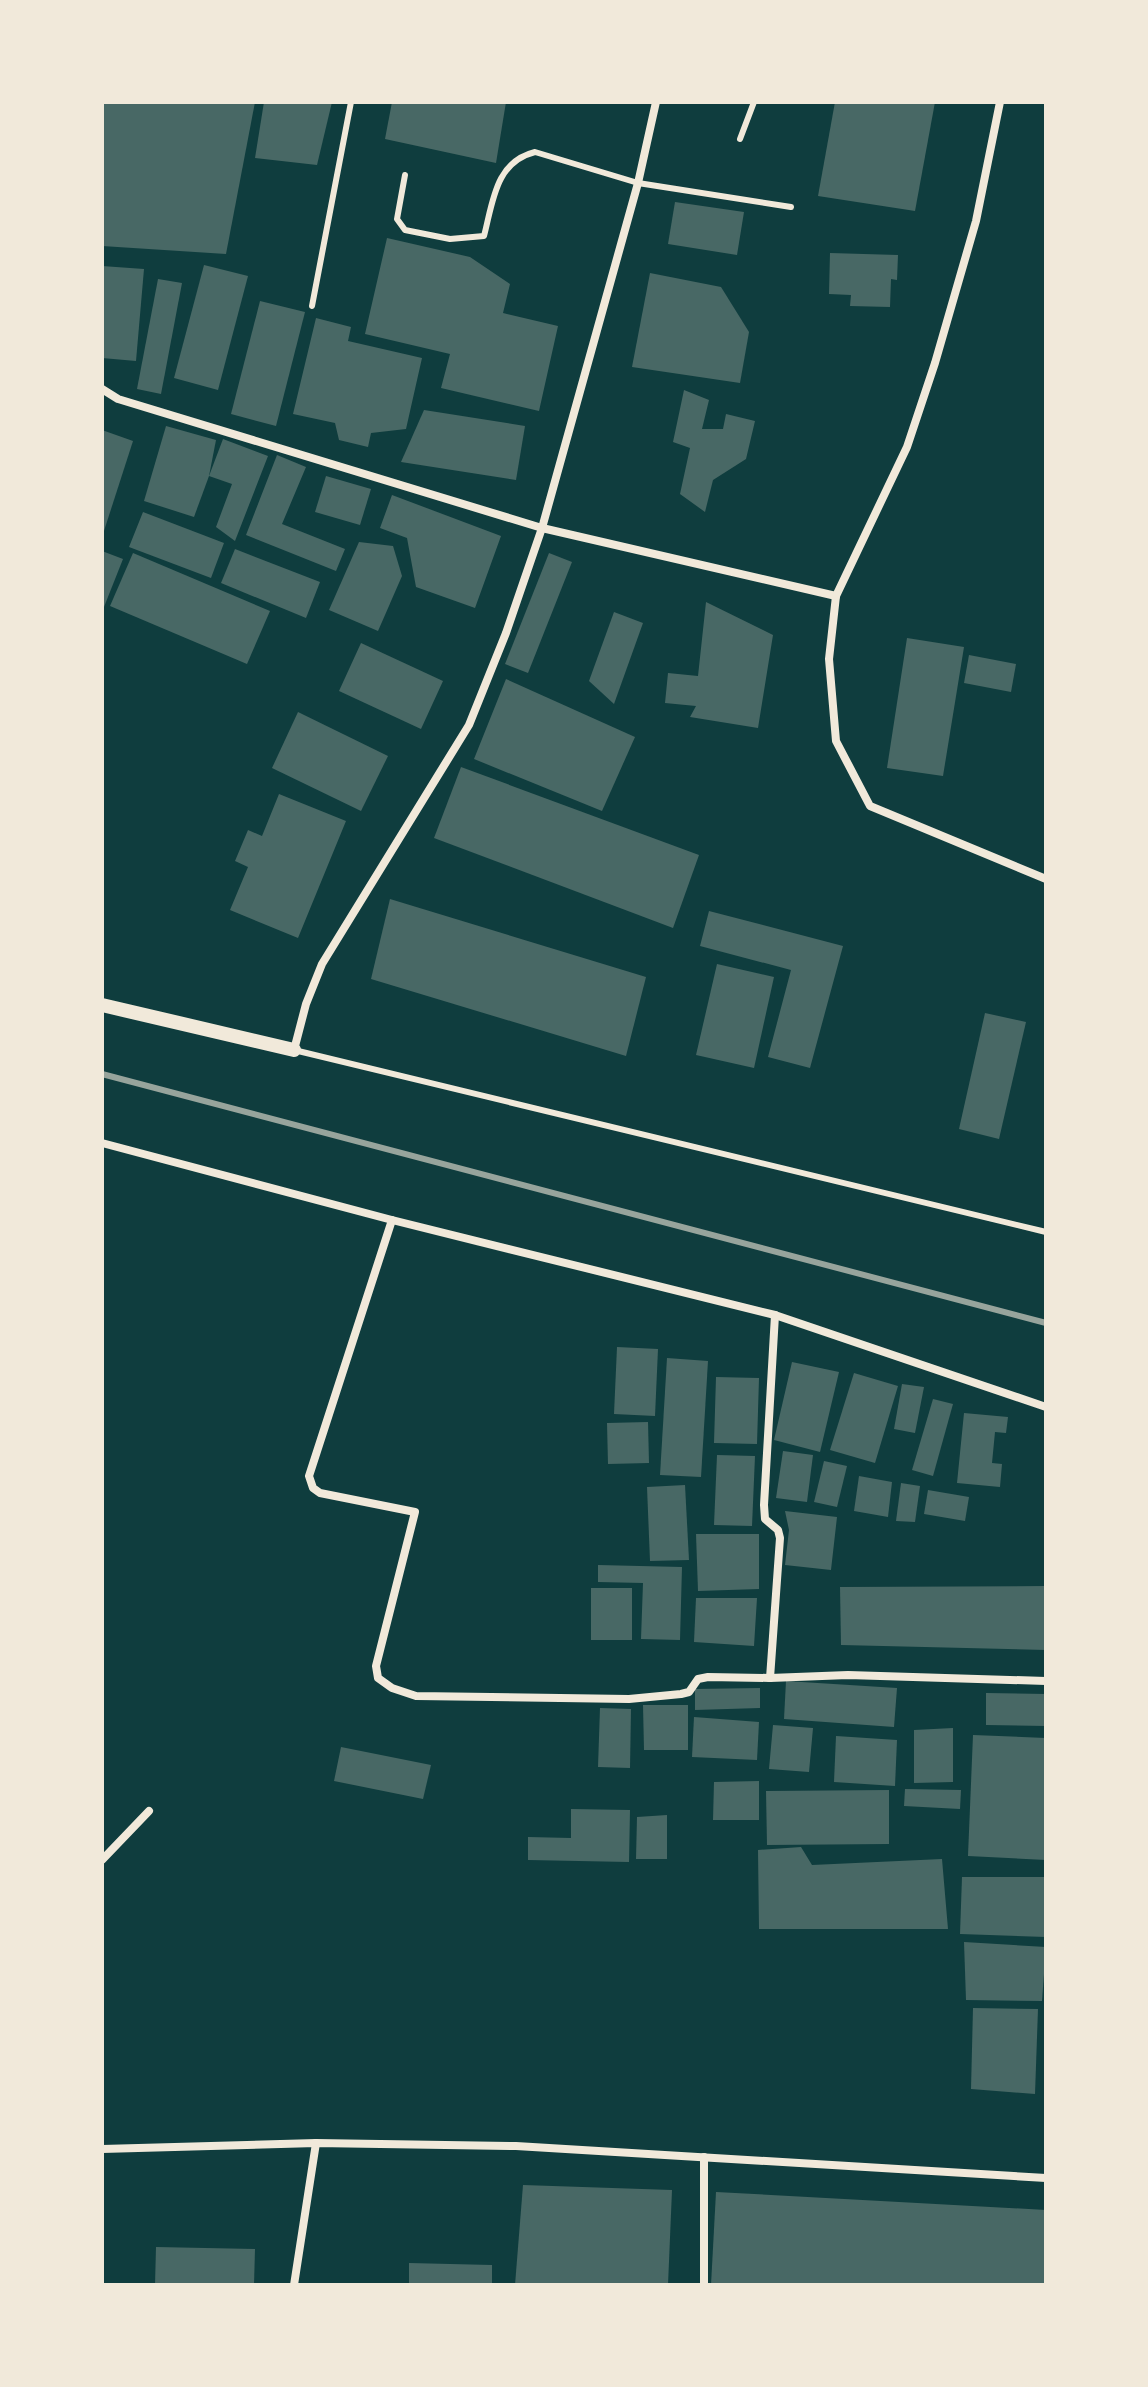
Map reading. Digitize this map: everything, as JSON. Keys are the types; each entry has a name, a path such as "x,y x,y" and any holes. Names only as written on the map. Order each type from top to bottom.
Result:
{"street":[{"path":"102,1005 294,1050 306,1004 322,964 469,725 506,633 542,528 638,183 656,102"},
{"path":"1000,102 976,221 921,405 907,447 836,596 829,659 836,741 870,806 1046,879"},
{"path":"102,389 118,399 542,528 836,596"},
{"path":"102,1143 392,1220 775,1315 1046,1407"},
{"path":"392,1220 309,1476 313,1488 320,1493 415,1512 376,1666 378,1678 392,1688 416,1696 629,1699 689,1692 698,1679 708,1677 848,1675 1046,1681"},
{"path":"770,1678 780,1538 778,1530 765,1519 764,1505 775,1315"},
{"path":"102,1860 149,1811"},
{"path":"102,2149 316,2143 516,2146 1046,2178"},
{"path":"294,2285 316,2143"},
{"path":"704,2157 704,2285"}],"lane":[{"path":"312,306 351,102"},
{"path":"740,139 754,102"},
{"path":"405,175 397,219 405,230 450,239 484,236 499,180 518,156 535,152 638,183 791,207"},
{"path":"294,1050 1046,1232"}],"building":[{"path":"102,102 255,102 226,254 102,246"},
{"path":"264,102 332,102 317,165 255,158"},
{"path":"392,102 506,102 496,163 385,139"},
{"path":"835,102 935,102 915,211 818,196"},
{"path":"675,202 744,212 737,255 668,244"},
{"path":"387,238 470,257 510,284 503,313 558,326 539,411 441,388 450,354 365,334"},
{"path":"830,253 898,255 897,280 891,279 890,307 850,306 851,295 829,294"},
{"path":"204,265 248,276 218,390 174,378"},
{"path":"102,266 144,269 136,361 102,358"},
{"path":"650,273 721,287 749,332 740,383 632,367"},
{"path":"158,279 182,283 161,394 137,389"},
{"path":"260,301 305,312 276,426 231,414"},
{"path":"316,318 351,327 348,341 422,358 406,429 371,433 368,447 339,440 335,423 293,414"},
{"path":"684,390 709,400 702,429 723,429 726,414 755,421 746,459 713,480 705,512 680,494 690,448 673,442"},
{"path":"424,410 525,426 516,480 401,462"},
{"path":"166,426 216,440 209,476 194,517 144,501"},
{"path":"102,430 133,441 103,534 102,534"},
{"path":"223,439 268,456 235,541 216,527 232,484 209,476"},
{"path":"277,455 306,467 282,524 345,549 336,571 246,535"},
{"path":"326,476 371,489 360,525 315,512"},
{"path":"392,495 501,536 475,608 416,587 407,538 380,528"},
{"path":"143,512 224,543 211,578 129,547"},
{"path":"359,542 393,546 402,576 378,631 329,610"},
{"path":"235,549 320,582 306,618 221,583"},
{"path":"102,551 123,559 102,612"},
{"path":"133,553 270,611 247,664 110,606"},
{"path":"549,553 572,562 528,673 505,664"},
{"path":"706,602 773,635 758,728 690,717 696,706 665,703 668,673 698,676"},
{"path":"614,612 643,623 614,704 589,681"},
{"path":"907,638 964,647 943,776 887,768"},
{"path":"361,643 443,681 421,729 339,691"},
{"path":"969,655 1016,664 1011,692 964,683"},
{"path":"506,679 635,737 602,811 474,759"},
{"path":"298,712 388,756 361,811 272,768"},
{"path":"461,767 699,855 673,928 434,838"},
{"path":"279,794 346,821 298,938 230,910 248,867 235,861 248,830 262,836"},
{"path":"390,899 646,977 626,1056 371,979"},
{"path":"709,911 843,946 810,1068 768,1057 791,970 700,946"},
{"path":"717,964 774,977 754,1068 696,1055"},
{"path":"985,1013 1026,1022 999,1139 959,1129"},
{"path":"617,1347 658,1349 655,1416 614,1414"},
{"path":"667,1358 708,1361 701,1477 660,1475"},
{"path":"792,1362 839,1372 820,1452 774,1440"},
{"path":"854,1373 898,1386 875,1463 830,1450"},
{"path":"716,1377 759,1378 757,1444 714,1443"},
{"path":"902,1384 924,1387 915,1433 894,1429"},
{"path":"933,1399 953,1404 933,1476 912,1470"},
{"path":"964,1413 1008,1417 1006,1433 995,1432 992,1463 1002,1464 1000,1487 957,1483"},
{"path":"648,1422 649,1463 608,1464 607,1423"},
{"path":"783,1451 813,1455 807,1502 776,1498"},
{"path":"717,1455 755,1456 752,1526 714,1525"},
{"path":"824,1461 847,1466 837,1507 814,1502"},
{"path":"859,1476 892,1482 888,1517 854,1511"},
{"path":"901,1483 920,1486 915,1522 896,1521"},
{"path":"685,1485 689,1560 650,1561 647,1487"},
{"path":"928,1490 969,1497 965,1521 924,1514"},
{"path":"785,1511 837,1517 831,1570 785,1565 789,1530"},
{"path":"696,1534 759,1534 759,1589 698,1591"},
{"path":"598,1565 682,1567 680,1640 641,1639 643,1583 598,1582"},
{"path":"1046,1586 1046,1650 841,1645 840,1587"},
{"path":"591,1588 632,1588 632,1640 591,1640"},
{"path":"696,1598 757,1598 754,1646 694,1642"},
{"path":"786,1681 897,1688 894,1727 784,1719"},
{"path":"760,1688 760,1708 695,1710 695,1689"},
{"path":"986,1693 1046,1694 1046,1726 986,1725"},
{"path":"643,1705 688,1705 688,1750 644,1750"},
{"path":"600,1708 631,1709 630,1768 598,1767"},
{"path":"694,1717 759,1722 757,1760 692,1757"},
{"path":"773,1725 813,1728 809,1772 769,1769"},
{"path":"953,1728 953,1782 914,1783 914,1730"},
{"path":"973,1735 1046,1738 1046,1860 968,1856"},
{"path":"836,1736 897,1740 895,1786 834,1782"},
{"path":"341,1747 431,1765 423,1799 334,1781"},
{"path":"759,1781 759,1820 713,1820 714,1782"},
{"path":"905,1789 961,1790 960,1809 904,1806"},
{"path":"889,1790 889,1844 767,1845 766,1791"},
{"path":"571,1809 630,1810 629,1862 528,1860 528,1837 571,1838"},
{"path":"667,1815 667,1859 636,1859 637,1817"},
{"path":"801,1847 812,1865 942,1859 948,1929 759,1929 758,1850"},
{"path":"962,1877 1046,1877 1046,1937 960,1934"},
{"path":"964,1942 1046,1947 1042,2001 966,2000"},
{"path":"973,2008 1038,2009 1035,2094 971,2089"},
{"path":"523,2185 672,2190 668,2285 515,2285"},
{"path":"716,2192 1046,2210 1046,2285 711,2285"},
{"path":"156,2247 255,2249 254,2285 155,2285"},
{"path":"409,2263 492,2265 492,2285 409,2285"}],"railway":[{"path":"102,1074 1046,1323"}]}
